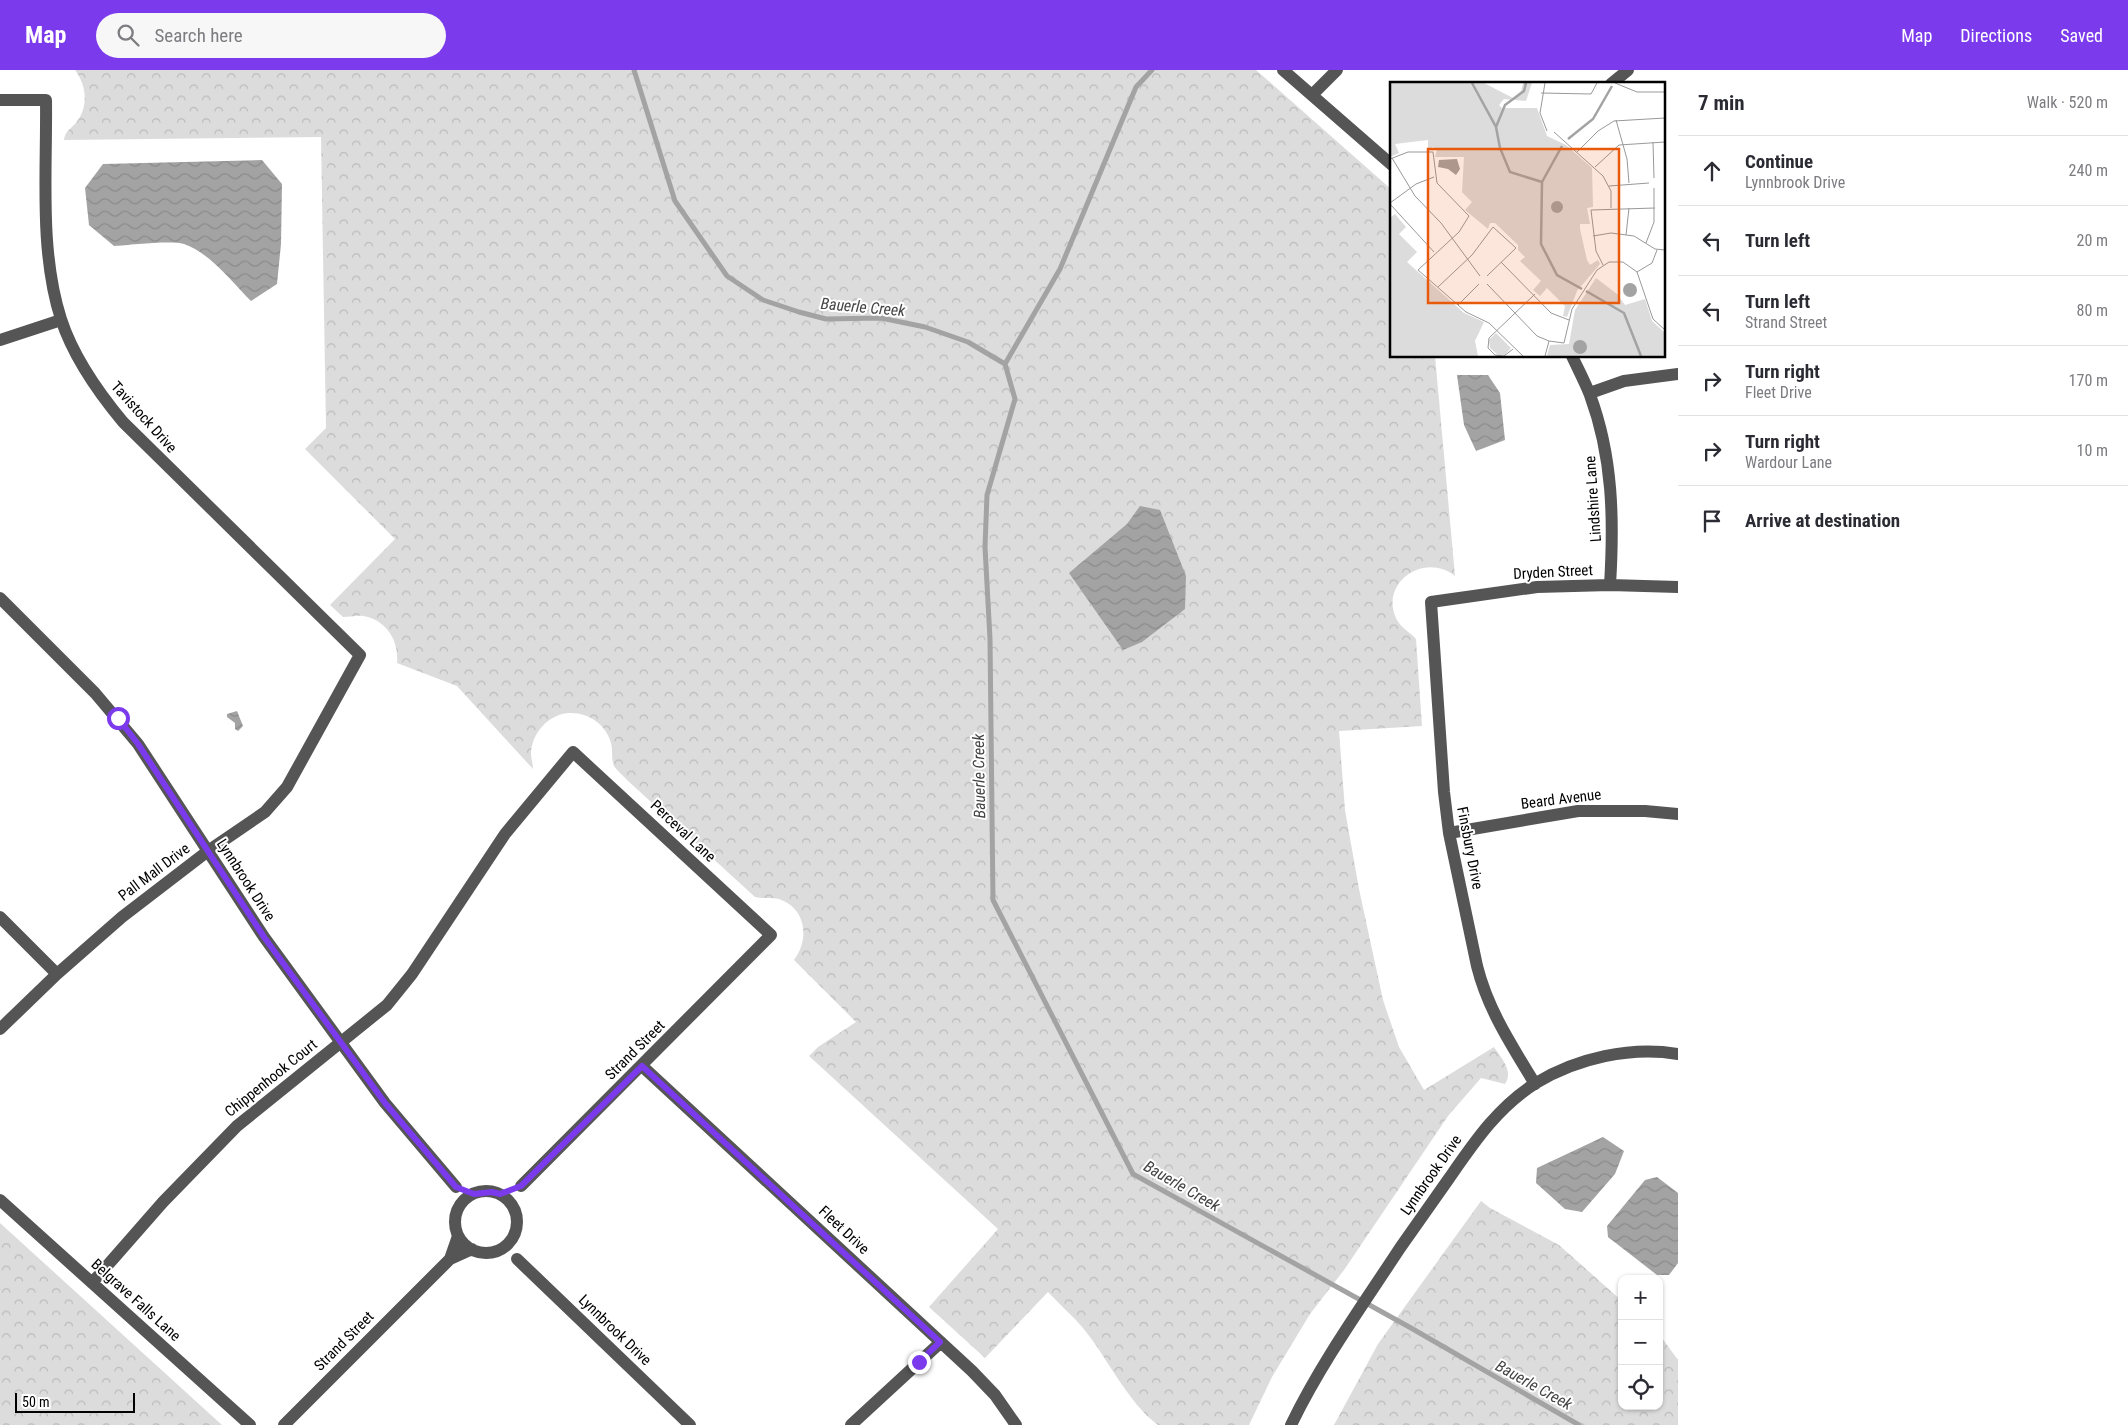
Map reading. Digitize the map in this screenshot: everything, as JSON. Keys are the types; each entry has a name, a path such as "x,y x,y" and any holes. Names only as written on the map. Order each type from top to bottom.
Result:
{"street":[{"path":"1283,70 1390,163"},
{"path":"1312,95 1337,70"},
{"path":"1613,82 1628,70"},
{"name":"Tavistock Drive","path":"0,100 46,100 47,244 52,283 61,320 97,389 123,422 360,655"},
{"path":"0,340 61,320"},
{"name":"Lindshire Lane","path":"1573,358 1590,393 1604,442 1611,487 1613,518 1610,585"},
{"path":"1590,393 1624,380 1678,374"},
{"name":"Dryden Street","path":"1431,602 1537,587 1610,585 1678,587"},
{"name":"Lynnbrook Drive","path":"0,598 95,693 138,744 264,937 340,1043 385,1103 456,1187 460,1206"},
{"name":"Finsbury Drive","path":"1431,602 1441,768 1449,833 1477,966 1488,1002 1535,1084"},
{"name":"Pall Mall Drive","path":"0,1028 57,974 128,912 208,851 266,812 287,786 360,655"},
{"name":"Perceval Lane","path":"573,752 772,935"},
{"name":"Chippenhook Court","path":"92,1283 163,1202 215,1148 244,1121 387,1005 399,991 505,834 573,752"},
{"name":"Beard Avenue","path":"1449,833 1578,811 1627,810 1678,814"},
{"path":"0,917 57,974"},
{"name":"Strand Street","path":"500,1194 521,1186 772,935"},
{"name":"Lynnbrook Drive","path":"1291,1425 1305,1395 1350,1324 1416,1226 1492,1119 1535,1084 1556,1073 1589,1060 1633,1052 1678,1054"},
{"name":"Fleet Drive","path":"642,1066 983,1381 1016,1425"},
{"name":"Strand Street","path":"514,1208 521,1186"},
{"name":"Lynnbrook Drive","path":"456,1187 474,1194"},
{"path":"492,1192 500,1194 514,1208 517,1217 514,1237 508,1245 496,1251 481,1252 472,1250 458,1236 455,1226 460,1206 474,1194 492,1192"},
{"name":"Belgrave Falls Lane","path":"0,1200 250,1425"},
{"name":"Strand Street","path":"284,1425 450,1258 458,1236"},
{"path":"514,1237 517,1259"},
{"name":"Strand Street","path":"450,1258 472,1250"},
{"name":"Lynnbrook Drive","path":"496,1251 517,1259 690,1425"},
{"path":"851,1425 940,1342"}],"green space":[{"path":"75,70 1256,70 1390,188 1390,358 1435,358 1455,576 1443,569 1430,567 1418,569 1407,575 1399,584 1394,594 1393,607 1397,620 1416,639 1422,726 1339,731 1345,810 1359,889 1383,1000 1399,1047 1424,1090 1494,1047 1506,1065 1508,1074 1505,1084 1481,1078 1448,1116 1344,1270 1310,1314 1272,1377 1249,1425 1158,1425 1137,1405 1083,1328 1048,1292 985,1358 929,1307 998,1229 809,1056 818,1047 856,1022 794,960 799,952 803,934 803,925 795,909 779,899 755,897 627,780 614,766 612,746 608,735 591,718 576,713 567,713 553,718 543,725 536,735 532,747 533,769 457,686 397,663 396,647 390,633 379,622 363,616 343,617 330,605 395,539 305,449 326,428 321,137 64,140 66,133 80,118 83,111 85,97 79,76"},
{"path":"1481,1201 1490,1208 1559,1245 1618,1297 1618,1410 1663,1410 1663,1339 1678,1360 1678,1425 1334,1425 1378,1344"},
{"path":"0,1223 222,1425 0,1425"}],"water":[{"path":"262,160 282,184 281,244 277,284 251,301 212,261 194,248 170,242 114,246 89,225 85,188 103,164"},
{"path":"1457,375 1488,375 1500,393 1505,440 1476,451 1464,425"},
{"path":"1140,506 1160,510 1186,576 1185,609 1142,642 1123,650 1069,573 1127,524"},
{"path":"237,711 243,726 238,731 235,729 235,723 227,717 227,714"},
{"path":"1603,1137 1624,1151 1615,1174 1582,1212 1565,1209 1536,1183 1537,1168"},
{"path":"1657,1177 1678,1193 1678,1263 1669,1275 1657,1275 1608,1237 1607,1226 1645,1180"}],"waterway":[{"name":"Bauerle Creek","path":"634,70 675,201 727,276 763,300 799,312 826,319 881,318 925,327 968,342 1005,364 1015,399 987,495 985,547 990,639 993,900 1133,1174 1411,1328 1579,1425"},
{"path":"1005,364 1060,269 1136,87 1152,70"}],"route":[{"path":"118,718 138,744 264,937 340,1043 385,1103 456,1187 474,1194 483,1191 500,1194 521,1186 642,1066 940,1342 919,1362"}]}
